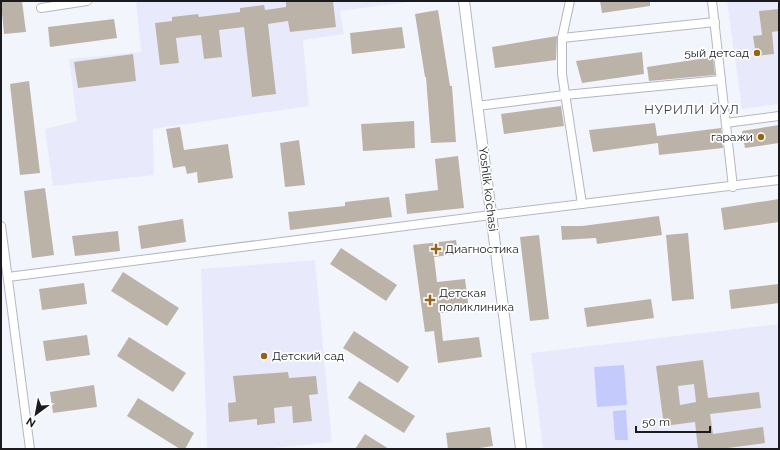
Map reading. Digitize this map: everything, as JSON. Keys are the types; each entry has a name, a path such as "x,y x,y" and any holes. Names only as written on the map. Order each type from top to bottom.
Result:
{"street":[{"path":"41,8 87,1"},
{"name":"Yoshlik ko'chasi","path":"464,1 521,449"},
{"path":"570,1 562,38 562,74 582,204"},
{"path":"712,1 733,187"},
{"path":"562,38 715,22"},
{"path":"477,106 565,95 721,80"},
{"path":"726,123 779,116"},
{"path":"8,277 491,215 733,187 779,180"},
{"path":"1,226 30,449"}],"shaded area":[{"path":"136,1 416,1 340,11 344,34 303,40 309,106 153,129 154,175 53,186 45,129 77,121 69,59 141,52"},
{"name":"5ый детсад","path":"727,1 779,1 779,104 742,109"},
{"name":"Детский сад","path":"315,260 332,442 264,449 207,449 201,269"},
{"path":"779,324 779,449 543,449 531,353"},
{"path":"624,365 627,405 597,407 594,367"},
{"path":"626,410 628,440 615,440 613,411"}],"building":[{"path":"1,1 22,1 26,32 4,34"},
{"path":"286,1 333,1 336,27 290,32 288,21 268,24 276,94 252,97 244,27 219,30 222,57 204,59 201,35 176,38 179,63 160,65 155,23 172,21 172,17 198,14 199,17 240,12 240,8 264,5 265,10 286,7"},
{"path":"600,1 650,1 650,6 602,13"},
{"path":"779,9 779,31 772,32 774,54 756,56 753,36 762,35 759,11"},
{"path":"438,10 450,86 452,86 456,142 431,143 426,77 415,14"},
{"path":"114,19 117,38 50,47 48,27"},
{"path":"402,27 405,48 352,54 350,33"},
{"path":"557,36 556,60 495,68 492,47"},
{"path":"642,52 644,74 582,83 576,61"},
{"path":"133,54 136,81 78,88 74,62"},
{"path":"713,57 715,75 649,81 647,67"},
{"path":"29,81 40,173 20,175 10,84"},
{"path":"561,106 564,126 504,134 501,114"},
{"path":"414,121 415,148 363,151 361,124"},
{"path":"655,123 657,136 721,128 723,148 659,155 658,143 593,152 589,130"},
{"name":"гаражи","path":"779,125 779,143 745,148 742,131"},
{"path":"180,127 184,150 228,144 233,178 198,183 197,172 187,174 185,166 173,168 166,129"},
{"path":"299,140 305,185 285,187 280,143"},
{"path":"458,156 464,208 407,214 405,194 438,190 435,159"},
{"path":"45,188 54,255 32,258 24,191"},
{"path":"389,197 392,217 290,230 288,212 345,206 345,202"},
{"path":"779,199 779,222 724,230 721,208"},
{"path":"659,216 662,235 597,244 596,238 562,240 561,226 582,226"},
{"path":"183,219 186,242 141,249 138,226"},
{"path":"118,231 120,251 75,256 72,236"},
{"path":"688,233 694,299 672,301 666,235"},
{"path":"539,235 549,319 530,321 520,237"},
{"path":"456,240 458,254 434,257 437,282 465,279 469,310 440,313 443,341 479,337 482,357 438,363 434,331 425,332 413,245"},
{"path":"341,248 397,285 386,301 330,264"},
{"path":"123,272 179,308 167,326 111,291"},
{"path":"84,283 87,304 42,310 39,289"},
{"path":"779,284 779,303 731,309 729,290"},
{"path":"651,299 654,318 587,327 584,308"},
{"path":"354,331 409,367 398,383 343,348"},
{"path":"87,335 90,355 46,361 43,341"},
{"path":"129,337 186,373 173,392 117,356"},
{"path":"703,360 708,398 759,392 761,408 710,414 713,434 763,427 765,443 720,449 698,449 695,422 664,426 656,366","holes":["694,384 696,402 680,405 678,386"]},
{"path":"288,372 289,378 316,376 318,394 309,395 312,421 293,423 292,406 274,408 275,423 257,425 257,419 229,422 228,403 236,402 233,376"},
{"path":"359,381 415,416 404,433 348,398"},
{"path":"94,385 97,407 53,413 50,392"},
{"path":"138,398 194,433 185,449 180,449 127,416"},
{"path":"490,427 493,446 473,449 448,449 446,433"},
{"path":"365,434 389,449 355,449"}],"place":[{"name":"5ый детсад","path":"757,53"},
{"name":"гаражи","path":"761,137"},
{"name":"Диагностика","path":"436,249"},
{"name":"Детская поликлиника","path":"430,300"},
{"name":"Детский сад","path":"264,356"}],"district":[{"name":"НУРИЛИ ЙУЛ","path":"692,109"}]}
